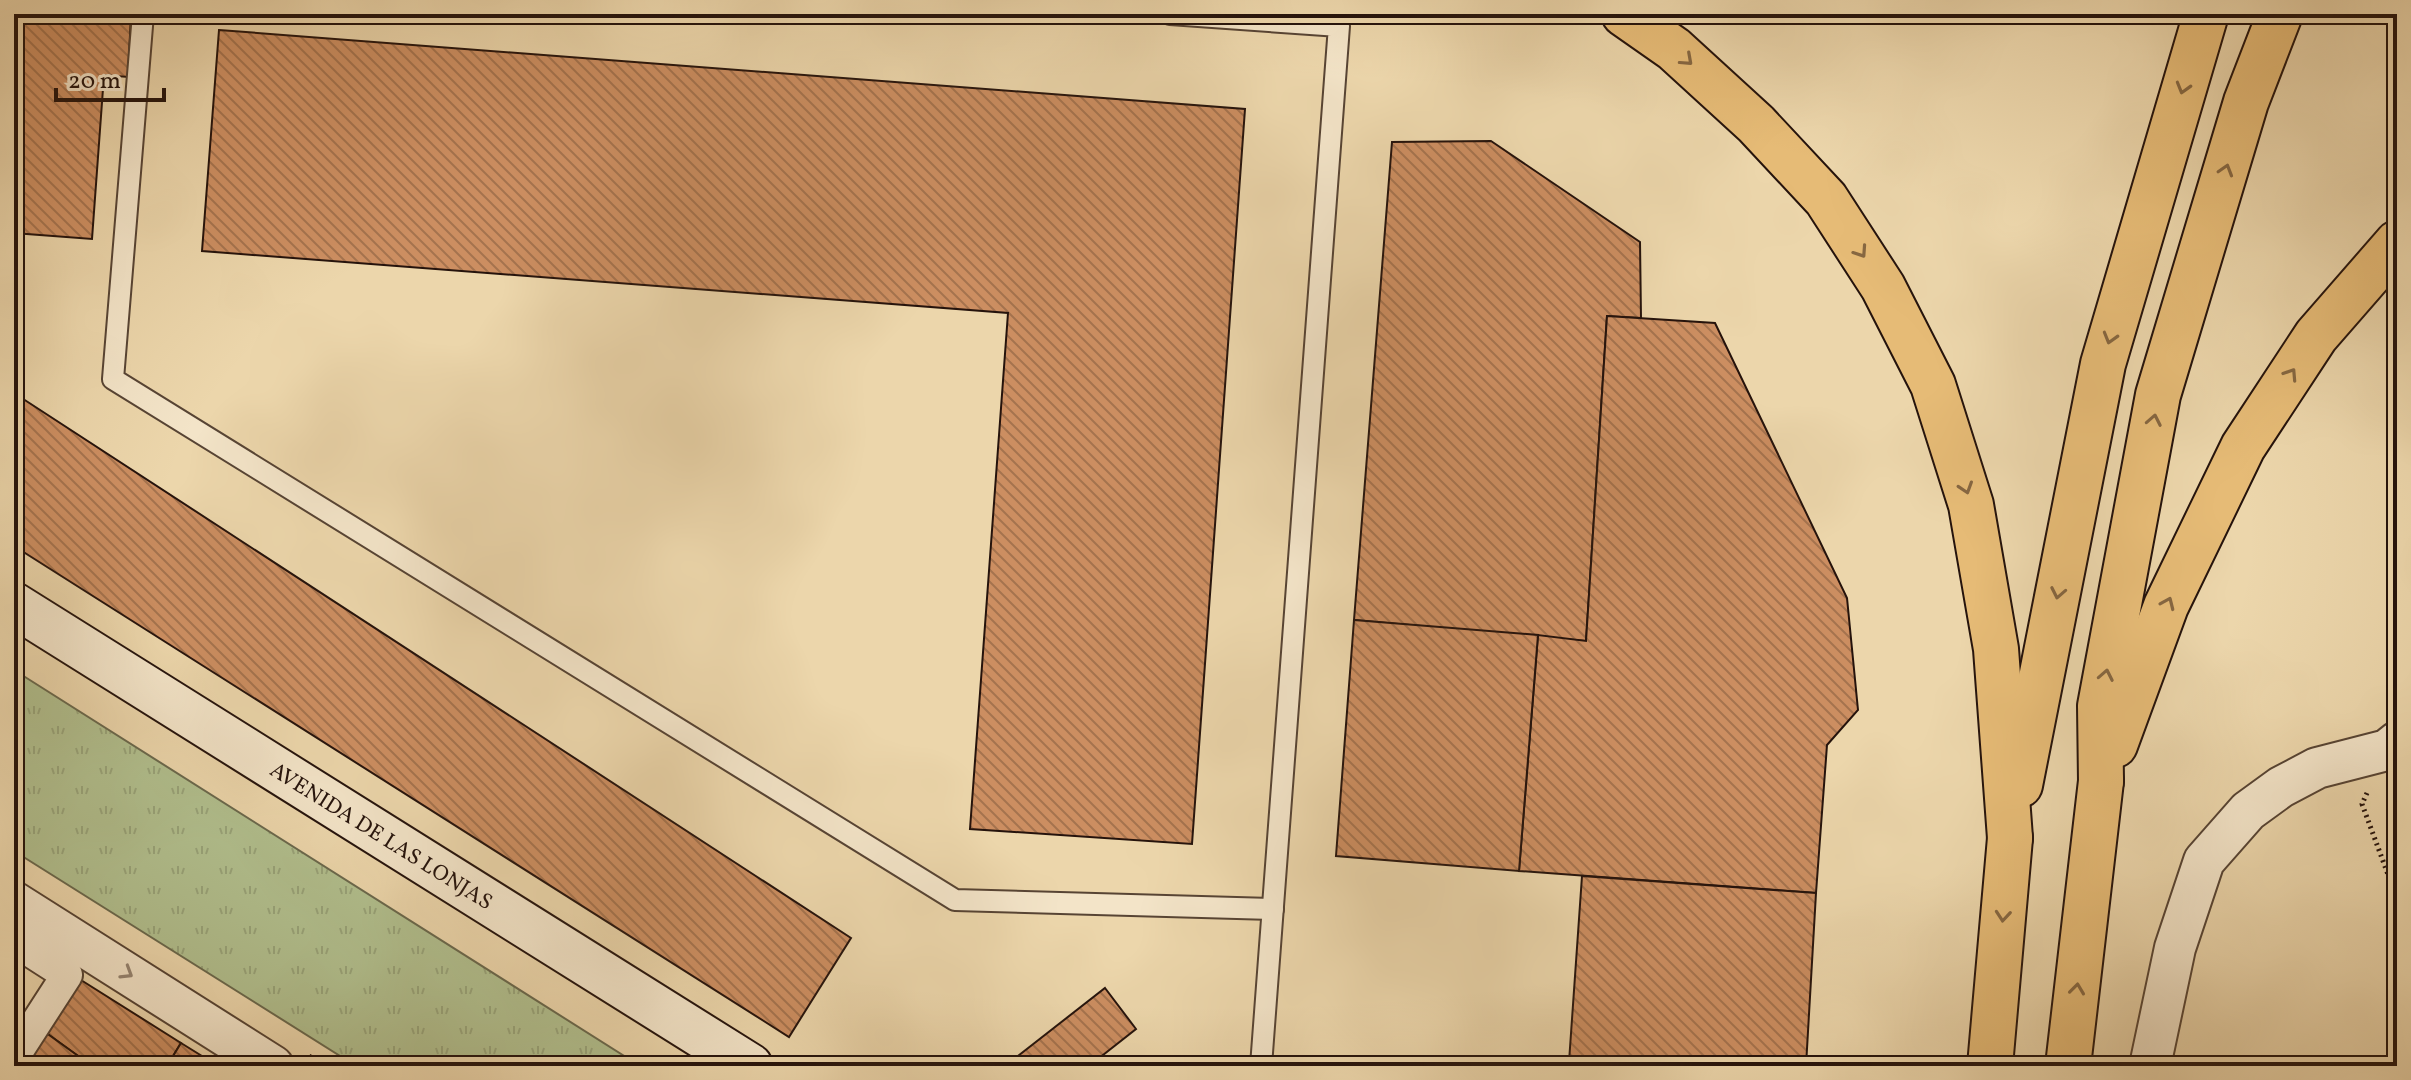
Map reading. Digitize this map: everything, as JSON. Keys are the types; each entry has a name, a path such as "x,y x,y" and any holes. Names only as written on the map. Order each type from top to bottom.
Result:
{"main road":[{"path":"1624,14 1674,49 1756,124 1826,199 1883,287 1933,385 1971,505 1996,649 2010,838"},
{"path":"1990,1066 2010,838 2103,364 2206,14"},
{"path":"2068,1066 2101,781 2100,706 2158,395 2246,102 2280,14"},
{"path":"2101,781 2166,606 2243,447 2316,336 2397,243"},
{"name":"AVENIDA DE LAS LONJAS","path":"14,605 750,1066"}],"street":[{"path":"2150,1066 2175,948 2204,861 2248,811 2281,787 2317,768 2392,746"},
{"path":"14,902 63,953 67,975 14,1057"},
{"path":"14,941 63,953 273,1066"},
{"path":"14,1028 63,953"}],"lane":[{"path":"143,14 113,379 955,900 1273,909"},
{"path":"1170,14 1339,26 1261,1066"}],"path":[{"path":"2392,746 2362,804 2397,899"}],"green space":[{"path":"14,670 640,1066 356,1066 14,851"}],"building":[{"path":"81,14 131,14 128,77 104,75 92,239 14,233 14,17 80,21"},
{"path":"219,30 1245,109 1192,844 970,829 1008,313 202,251"},
{"path":"1491,141 1640,242 1641,318 1607,316 1586,641 1354,620 1392,142"},
{"path":"1607,316 1715,323 1847,598 1858,710 1827,745 1816,893 1519,871 1538,635 1586,641"},
{"path":"14,393 851,938 789,1037 14,546"},
{"path":"1354,620 1538,635 1519,871 1336,856"},
{"path":"1582,876 1816,893 1806,1066 1631,1066 1569,1062"},
{"path":"73,975 181,1043 167,1066 114,1066 102,1058 92,1066 38,1027"},
{"path":"1105,988 1136,1029 1089,1066 1005,1066"},
{"path":"38,1027 92,1066 14,1066"},
{"path":"181,1043 218,1066 167,1066"}]}
